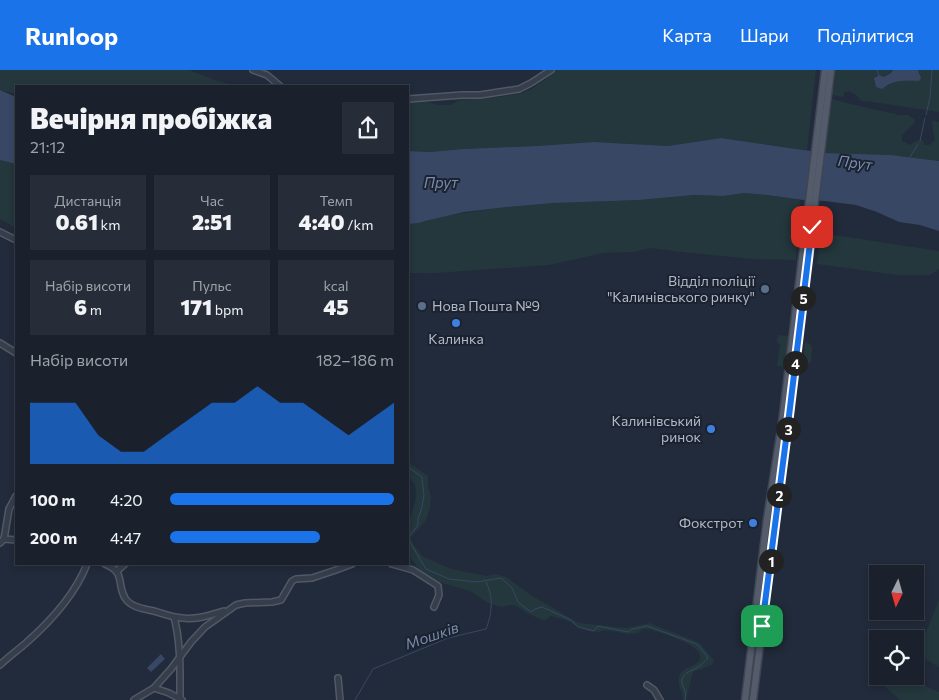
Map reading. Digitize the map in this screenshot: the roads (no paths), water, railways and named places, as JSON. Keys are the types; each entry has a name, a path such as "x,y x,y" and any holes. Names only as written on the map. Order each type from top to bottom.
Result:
{"main road":[{"path":"825,70 826,91"},
{"path":"745,700 767,518 792,360 826,91 831,70"},
{"path":"753,700 788,424 792,360"}],"street":[{"path":"253,70 267,75 279,85"},
{"path":"409,99 480,95 519,89 531,84 551,70"},
{"path":"0,232 15,240"},
{"path":"0,343 15,352"},
{"path":"2,541 9,509 15,498"},
{"path":"0,532 2,541"},
{"path":"2,541 15,540"},
{"path":"0,665 51,619 80,581 87,565"},
{"path":"107,565 114,568 120,575 120,583 126,600 133,605 183,619 210,616 229,610"},
{"path":"117,571 125,565"},
{"path":"134,700 154,688 191,642 206,627 229,610 245,603 281,600 292,581 312,578 349,565"},
{"path":"396,565 413,570 438,586 439,595 434,607"},
{"path":"154,688 181,700 180,657 174,617"},
{"path":"338,678 340,700"},
{"path":"647,685 654,690 660,700"}],"water":[{"path":"893,70 918,70 921,78 919,81 896,82 882,89 876,87 874,78 880,75 883,77 890,74"},
{"path":"0,90 15,97 15,164 0,160"},
{"name":"Прут","path":"721,138 825,153 891,155 939,161 939,231 920,225 899,222 856,205 744,193 723,196 694,195 507,207 464,212 409,224 409,151 430,152 594,142 668,146"},
{"path":"161,654 165,659 151,672 147,668"}],"waterway":[{"path":"877,70 879,76"},
{"path":"926,115 930,97 932,70"},
{"path":"920,141 925,118"},
{"path":"910,157 918,144"},
{"path":"409,468 422,477 424,496 418,525 409,537"},
{"path":"409,541 426,569 449,579 477,582 501,578 512,588 518,602 531,612 542,607 571,620 578,627 594,631 598,626 628,632 647,626 694,643 699,646 708,658 683,677 682,683 686,693 685,700"},
{"name":"Мошків","path":"355,700 373,669 448,638 486,629 491,606 489,588 486,582"}],"place":[{"name":"Відділ поліції \"Калинівського ринку\"","path":"765,289"},
{"name":"Нова Пошта №9","path":"422,306"},
{"name":"Калинка","path":"456,323"},
{"name":"Калинівський ринок","path":"711,429"},
{"name":"Фокстрот","path":"753,523"}]}
